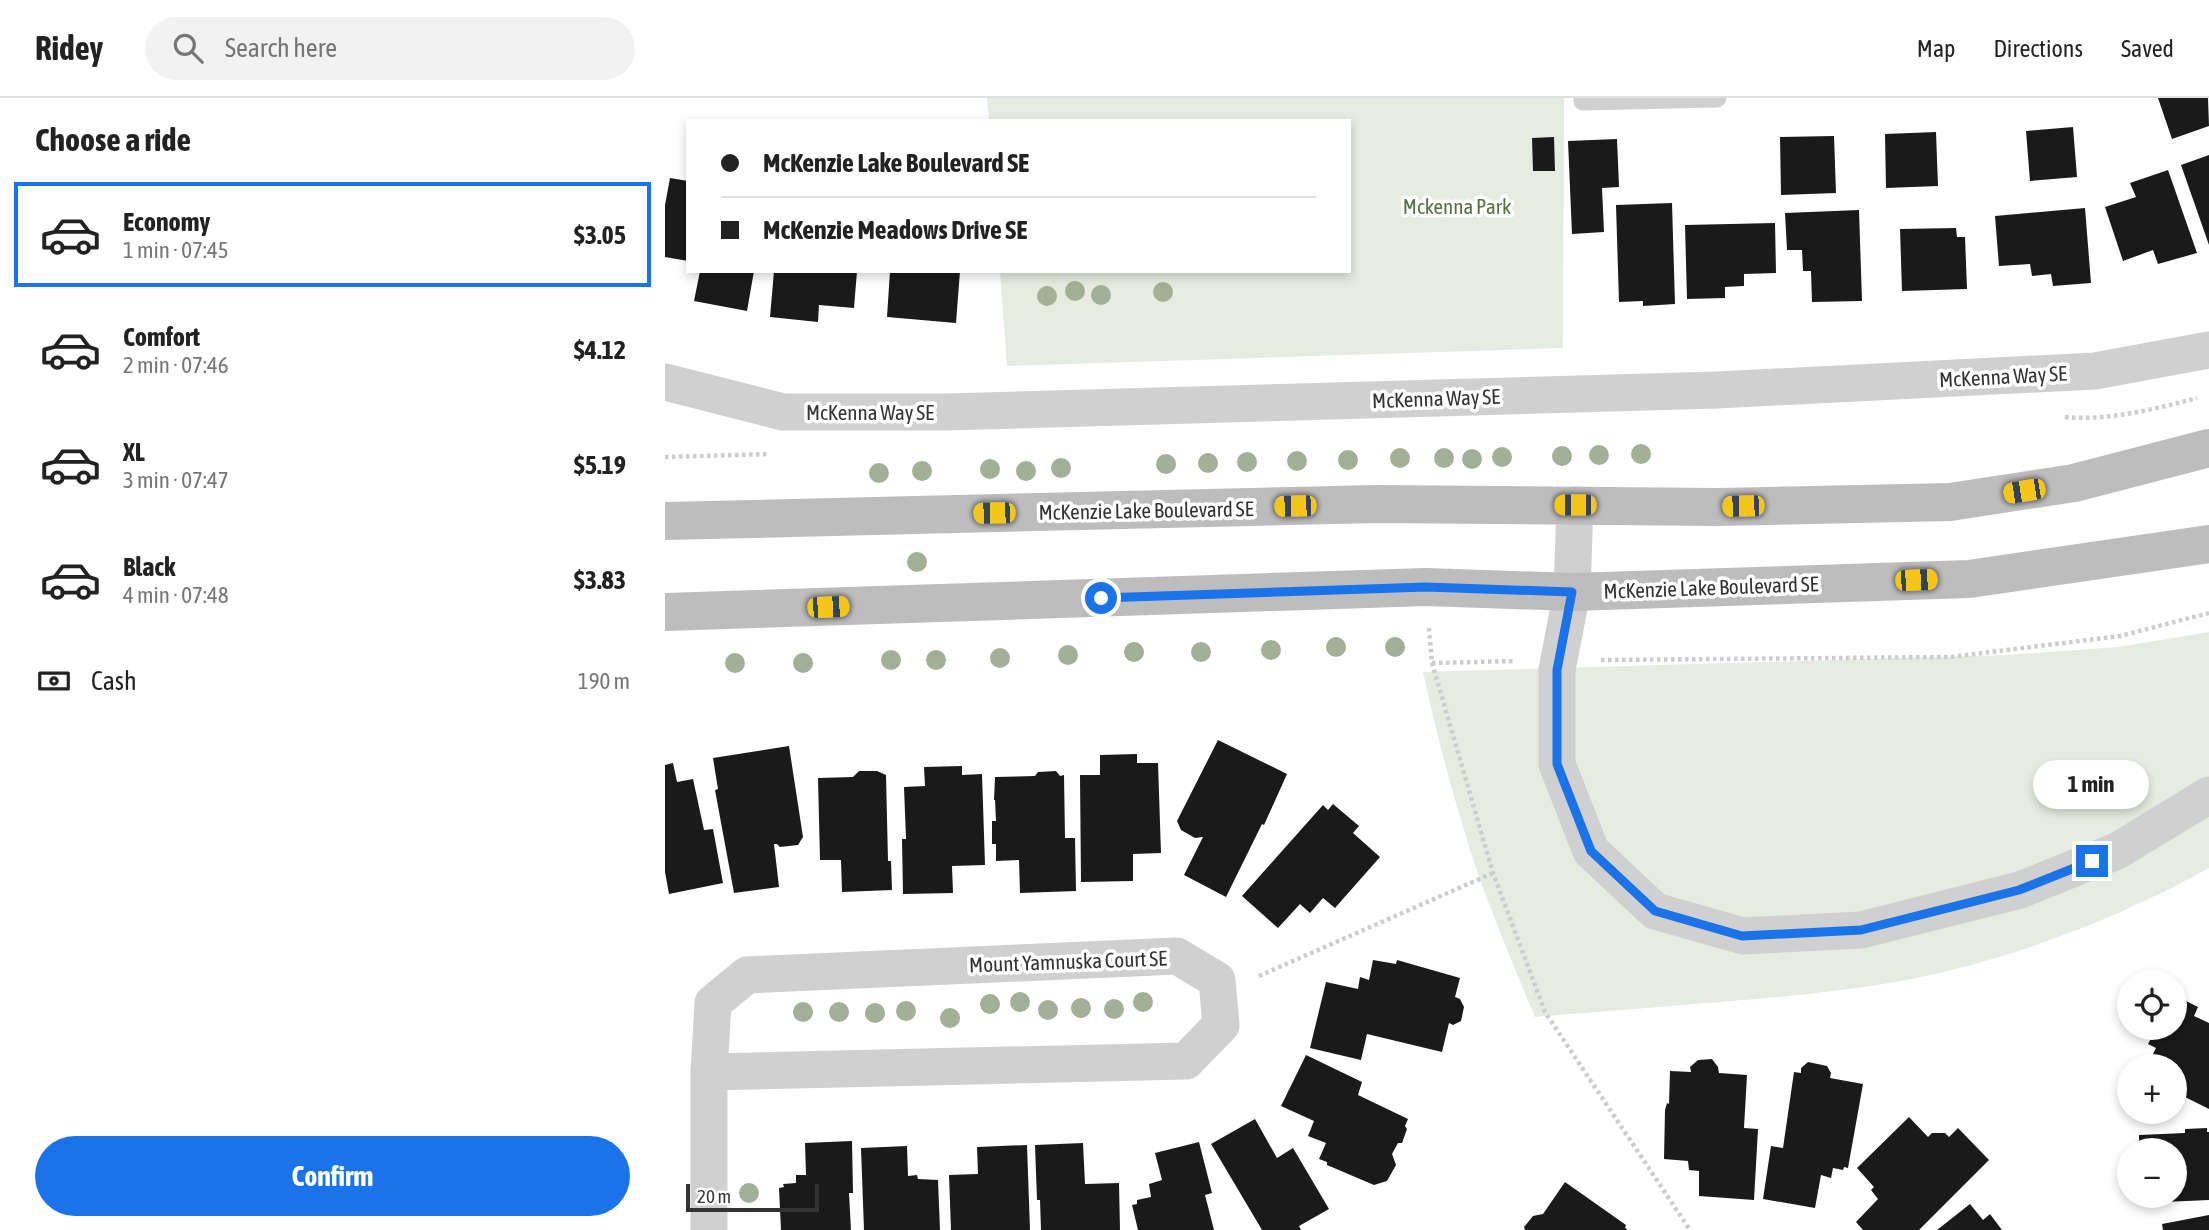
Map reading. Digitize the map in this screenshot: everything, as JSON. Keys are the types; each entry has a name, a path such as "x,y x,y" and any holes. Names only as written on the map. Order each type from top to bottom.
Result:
{"main road":[{"name":"McKenzie Lake Boulevard SE","path":"665,521 1377,504 1717,507 1950,502 2074,483 2209,448"},
{"name":"McKenzie Lake Boulevard SE","path":"665,612 1426,587 1572,592 1969,579 2209,544"}],"street":[{"name":"McKenna Way SE","path":"665,382 783,412 946,412 1717,390 2095,371 2209,350"},
{"path":"1575,505 1572,592 1557,670 1557,764 1591,851 1655,911 1742,936 1861,930 2019,890 2117,851 2209,795"},
{"name":"Mount Yamnuska Court SE","path":"709,1230 709,1072 713,1003 747,975 1177,956 1217,980"},
{"path":"709,1072 1187,1061 1221,1025 1217,980"}],"lane":[{"path":"1583,98 1583,101 1717,98"}],"path":[{"path":"1426,587 1432,663 1493,873 1545,1012 1690,1230"},
{"path":"1432,663 1950,657 2120,636 2209,613"},
{"path":"1217,980 1253,978 1493,873"}],"green space":[{"name":"Mckenna Park","path":"987,98 1564,98 1563,348 1007,366 1000,273 1351,273 1351,119 989,119"},
{"path":"2209,632 2209,868 2096,923 2017,951 1936,974 1873,986 1808,994 1535,1017 1474,861 1450,781 1423,672 2006,655 2118,647"}],"building":[{"path":"2158,98 2208,98 2209,126 2172,139"},
{"path":"2073,127 2077,177 2030,181 2026,131"},
{"path":"1936,132 1938,186 1886,188 1885,134"},
{"path":"1834,136 1836,193 1781,195 1780,137"},
{"path":"1554,137 1555,171 1533,171 1532,138"},
{"path":"1617,139 1619,187 1602,188 1604,232 1572,234 1568,141"},
{"path":"2209,155 2209,245 2181,165"},
{"path":"2168,170 2197,253 2158,264 2153,250 2123,261 2105,207 2136,197 2130,183"},
{"path":"670,178 686,181 686,261 665,257 665,205"},
{"path":"1672,203 1675,304 1643,306 1643,301 1619,302 1616,205"},
{"path":"2085,208 2091,283 2053,286 2051,274 2032,276 2030,264 1999,266 1995,216"},
{"path":"1859,210 1862,301 1812,302 1811,271 1803,271 1802,250 1787,250 1785,213"},
{"path":"1775,223 1776,273 1744,274 1744,286 1725,287 1725,298 1687,299 1685,225"},
{"path":"1956,228 1957,237 1965,237 1967,289 1902,291 1900,229"},
{"path":"700,273 754,273 747,311 694,301"},
{"path":"774,273 857,273 854,308 819,305 818,322 770,317"},
{"path":"890,273 960,273 956,323 887,317"},
{"path":"1218,740 1287,774 1226,897 1184,875 1203,837 1195,838 1181,830 1177,821"},
{"path":"789,746 803,837 798,845 780,847 774,844 779,887 734,893 715,790 718,789 713,758"},
{"path":"1137,754 1137,763 1158,763 1161,853 1133,854 1133,881 1081,882 1080,775 1100,775 1100,755"},
{"path":"673,763 677,782 693,779 704,830 713,829 723,883 669,894 665,872 665,765"},
{"path":"962,766 962,775 982,774 985,865 952,866 953,893 903,894 902,839 906,839 904,787 925,786 924,767"},
{"path":"859,771 877,771 886,775 888,861 891,861 892,890 842,892 841,860 820,860 818,778 853,777"},
{"path":"1056,771 1060,776 1064,775 1065,838 1075,838 1076,891 1020,893 1019,860 996,861 996,844 992,844 992,821 996,821 995,777 1035,776 1038,772"},
{"path":"1333,804 1359,826 1353,833 1380,857 1335,908 1323,898 1310,913 1300,904 1278,928 1242,896 1323,805 1328,810"},
{"path":"1373,960 1396,964 1397,960 1460,978 1455,997 1460,999 1464,1007 1461,1021 1453,1025 1449,1023 1442,1052 1367,1034 1361,1060 1310,1048 1326,982 1358,989 1360,977 1369,980"},
{"path":"2187,1002 2198,1007 2194,1016 2209,1023 2209,1109 2187,1098 2187,1054 2153,1054 2156,1048 2148,1044 2150,1040 2187,1040"},
{"path":"1306,1055 1362,1082 1358,1095 1408,1119 1402,1143 1398,1143 1392,1154 1396,1165 1387,1181 1374,1185 1327,1165 1327,1162 1319,1159 1326,1143 1308,1136 1314,1121 1281,1106"},
{"path":"1712,1059 1719,1073 1747,1075 1744,1128 1758,1129 1754,1200 1699,1196 1699,1171 1689,1170 1688,1161 1664,1159 1665,1110 1667,1103 1669,1104 1670,1071 1691,1072 1690,1067 1698,1060"},
{"path":"1808,1062 1827,1066 1831,1073 1830,1078 1863,1084 1848,1168 1833,1168 1831,1178 1821,1175 1815,1208 1763,1199 1771,1146 1783,1148 1794,1072 1801,1073 1801,1068"},
{"path":"1909,1117 1928,1137 1932,1133 1945,1133 1949,1137 1958,1128 1989,1160 1919,1230 1863,1230 1856,1222 1878,1199 1871,1190 1874,1187 1857,1168"},
{"path":"1255,1119 1277,1158 1293,1148 1329,1209 1299,1226 1301,1230 1262,1230 1211,1144"},
{"path":"2207,1128 2209,1132 2209,1200 2187,1201 2187,1138 2139,1138 2139,1135 2185,1133 2185,1129"},
{"path":"852,1141 853,1193 849,1193 851,1230 781,1230 779,1188 784,1187 783,1184 796,1183 796,1175 806,1175 805,1143"},
{"path":"1199,1142 1212,1193 1205,1195 1214,1230 1138,1230 1132,1205 1137,1204 1137,1200 1151,1197 1149,1184 1162,1180 1155,1153"},
{"path":"1083,1143 1085,1184 1119,1183 1120,1230 1041,1230 1035,1145"},
{"path":"1027,1145 1030,1230 951,1230 949,1175 978,1174 977,1147"},
{"path":"907,1146 908,1176 917,1175 918,1179 938,1180 940,1230 864,1230 861,1148"},
{"path":"1565,1182 1626,1225 1628,1230 1525,1230 1524,1227 1533,1216 1543,1214"},
{"path":"1970,1204 1983,1220 1990,1214 2002,1230 1937,1230"},
{"path":"2209,1215 2209,1230 2163,1230 2162,1224"}],"route":[{"path":"1101,598 1426,587 1572,592 1557,670 1557,764 1591,851 1655,911 1742,936 1861,930 2019,890 2092,861"}]}
